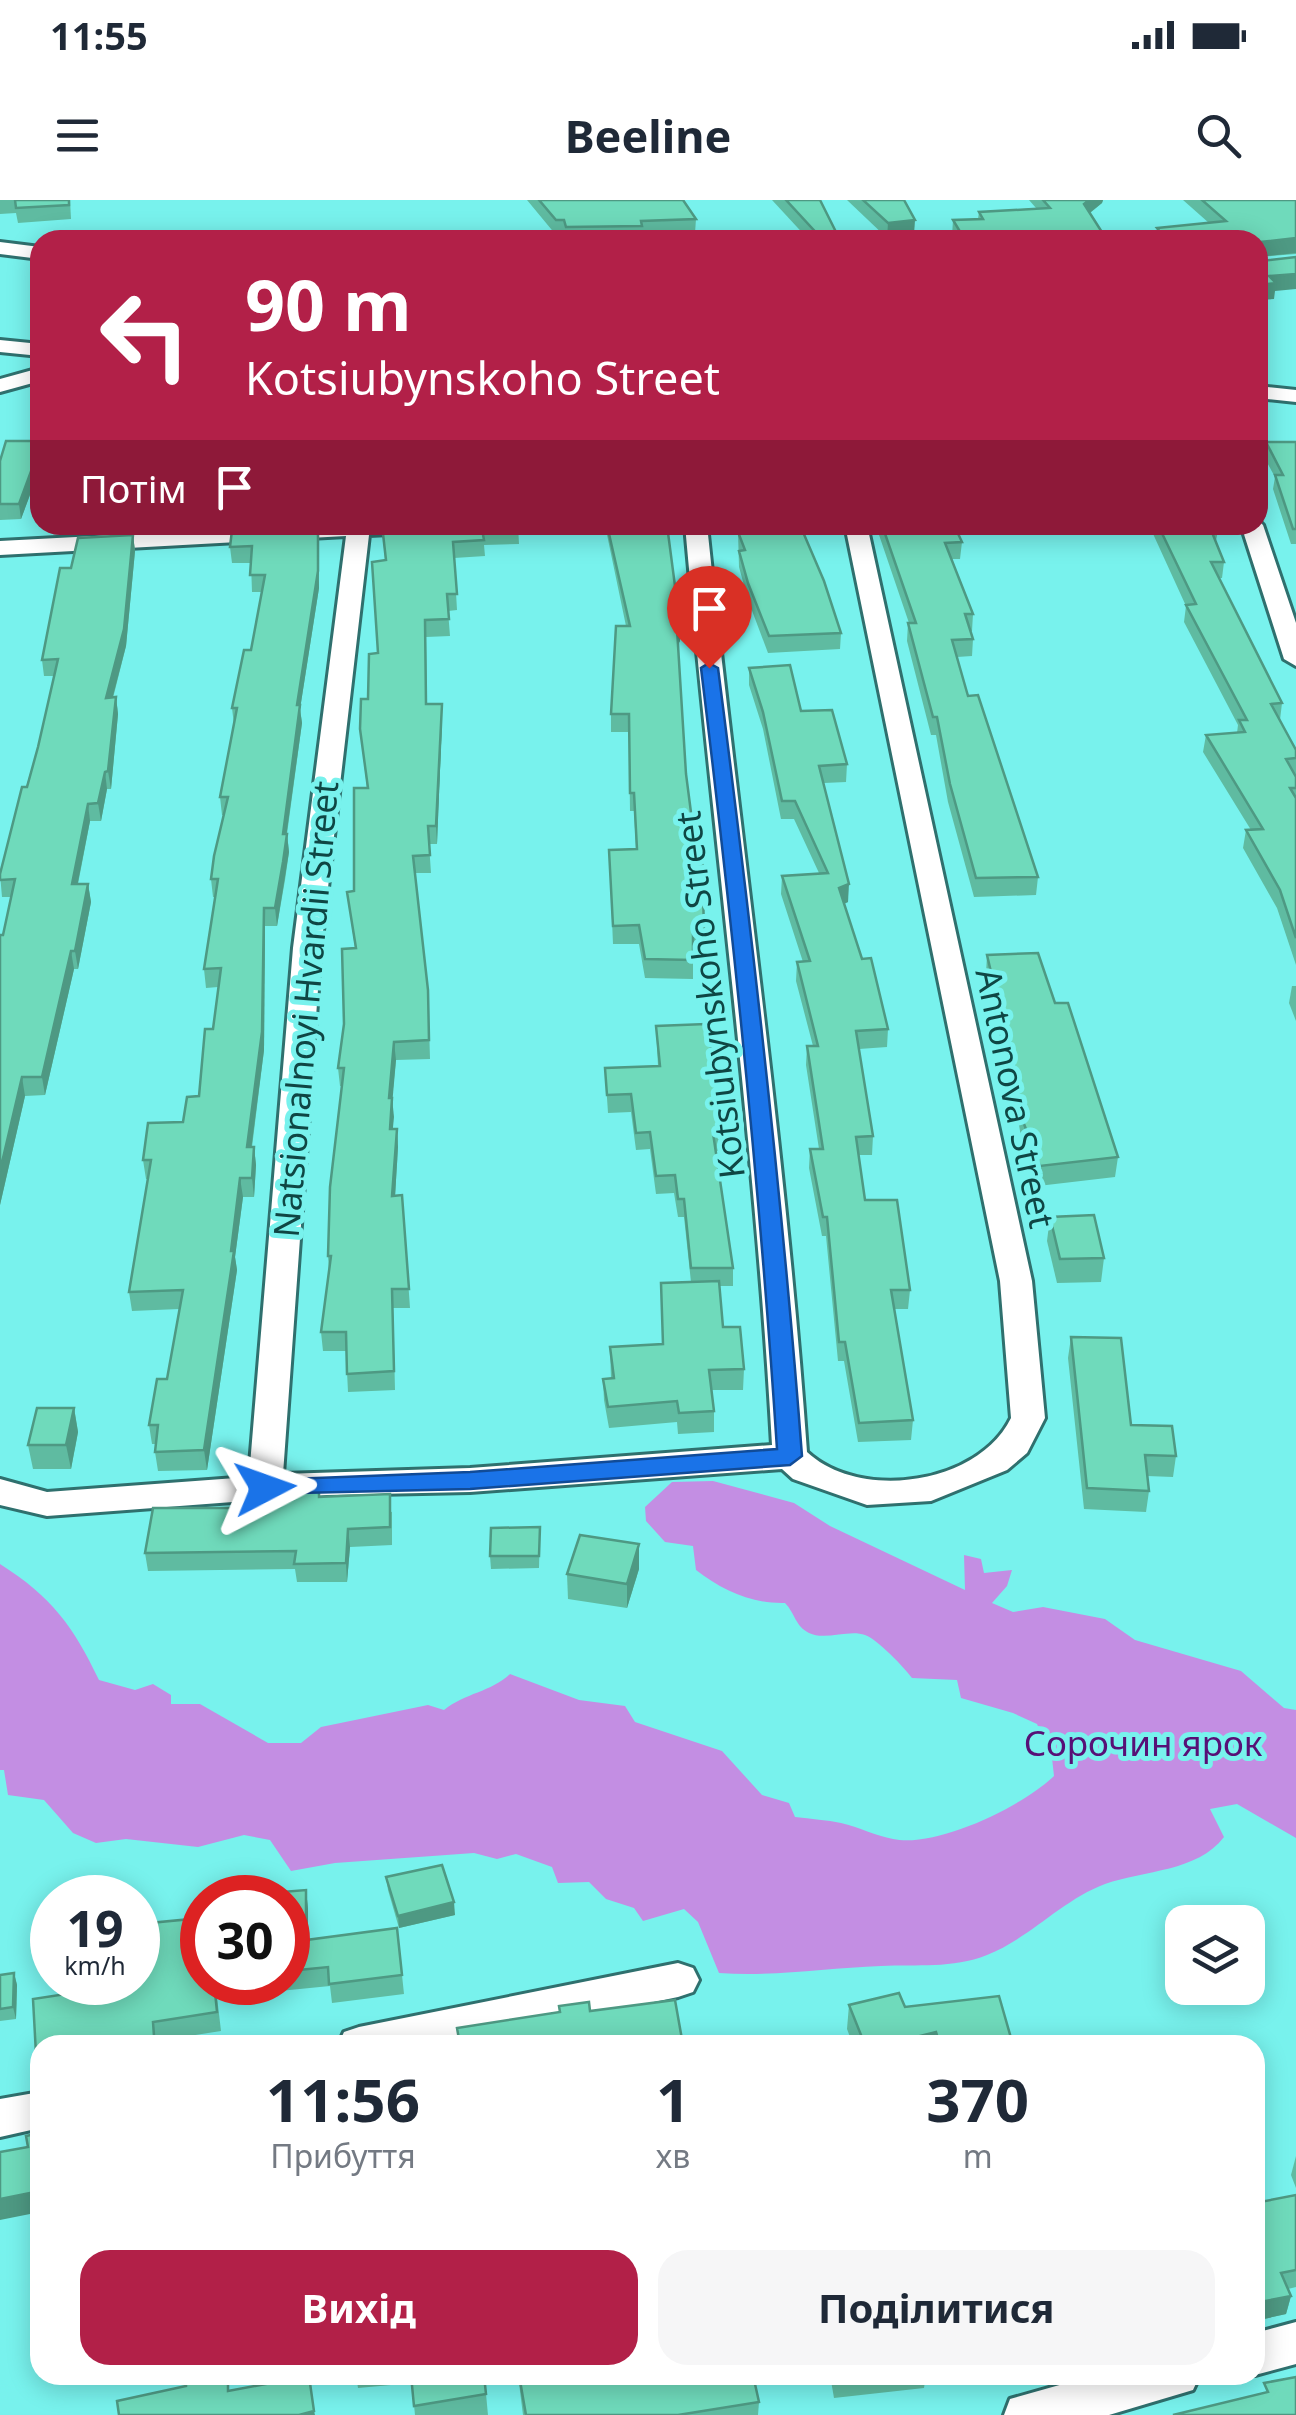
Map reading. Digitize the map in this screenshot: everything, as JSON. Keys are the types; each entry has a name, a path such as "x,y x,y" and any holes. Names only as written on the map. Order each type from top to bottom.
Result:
{"street":[{"path":"0,248 30,252"},
{"path":"0,346 30,349"},
{"path":"0,367 0,386 30,377"},
{"path":"1268,393 1293,397"},
{"path":"1272,416 1296,417"},
{"path":"0,548 259,535"},
{"name":"Natsionalnoyi Hvardii Street","path":"265,1488 307,948 357,535"},
{"name":"Kotsiubynskoho Street","path":"697,535 717,746 744,940 776,1247 790,1456"},
{"name":"Antonova Street","path":"790,1456 805,1470 867,1493 931,1490 995,1462 1015,1444 1028,1418 1016,1280 858,535"},
{"path":"1255,535 1296,658"},
{"path":"0,1491 23,1501 46,1504 265,1488 470,1480 790,1456"},
{"path":"408,2035 678,1980"},
{"path":"0,2118 30,2112"},
{"path":"1265,2352 1296,2344"},
{"path":"1027,2415 1140,2385"}],"green space":[{"name":"Сорочин ярок","path":"713,1481 794,1503 830,1526 965,1590 964,1555 981,1559 984,1573 1012,1570 1007,1586 992,1603 1013,1612 1043,1607 1105,1619 1135,1640 1241,1671 1284,1708 1296,1710 1296,1838 1237,1804 1210,1809 1224,1837 1200,1857 1089,1891 987,1955 948,1964 739,1974 719,1973 698,1922 684,1909 643,1921 634,1908 606,1899 589,1882 558,1883 552,1867 516,1854 497,1859 474,1853 335,1863 291,1871 270,1840 244,1835 198,1847 126,1839 96,1843 73,1833 44,1800 8,1795 4,1770 0,1770 0,1564 34,1588 59,1614 99,1680 135,1690 153,1684 171,1695 171,1704 200,1704 268,1743 301,1743 321,1727 428,1705 444,1710 510,1674 579,1700 625,1706 635,1722 722,1751 762,1795 789,1803 795,1817 841,1823 893,1839 932,1837 978,1822 1022,1800 1054,1776 1052,1758 1037,1724 961,1698 957,1680 912,1678 865,1635 809,1633 785,1603 738,1594 696,1570 693,1546 665,1542 646,1521 645,1507 672,1482"}],"building":[{"path":"15,200 69,200 69,205 16,208"},
{"path":"539,200 683,200 696,219 641,221 642,226 566,227 564,220 556,220"},
{"path":"786,200 820,200 835,230 814,230"},
{"path":"863,200 904,200 915,220 888,223"},
{"path":"1043,200 1089,200 1084,204 1101,230 959,230 953,220 983,219 979,212 1050,208"},
{"path":"1202,200 1296,200 1296,238 1268,241 1268,230 1157,228 1226,221"},
{"path":"1296,257 1296,274 1269,276 1276,283 1268,284 1268,260"},
{"path":"6,441 30,441 30,474 19,504 0,504 0,461"},
{"path":"1268,442 1296,442 1296,529 1275,475 1283,475"},
{"path":"133,535 124,629 106,698 116,697 108,771 98,803 88,804 72,884 88,884 75,951 71,951 42,1077 22,1077 0,1171 0,935 15,879 0,880 0,874 22,787 27,787 38,747 58,659 42,660 60,568 71,568 78,538"},
{"path":"231,535 318,535 318,571 297,705 283,834 287,834 275,908 264,908 262,1032 247,1147 254,1147 252,1178 240,1178 234,1251 204,1450 155,1452 158,1425 149,1425 157,1379 167,1379 183,1290 129,1292 151,1160 143,1160 148,1123 183,1122 187,1097 199,1096 205,1029 213,1029 221,968 204,969 218,879 211,879 214,856 228,797 220,797 237,708 232,708 244,650 251,650 265,575 250,575 252,546 230,547"},
{"path":"383,535 483,535 484,540 453,542 457,594 447,594 449,619 425,620 426,704 442,704 436,826 428,826 430,855 413,856 428,990 429,1040 394,1042 389,1098 390,1129 397,1129 392,1196 402,1195 409,1289 392,1289 394,1371 347,1374 346,1332 321,1332 331,1256 330,1187 344,1068 338,1068 344,1024 342,949 356,948 347,892 354,891 354,788 368,788 360,729 361,699 368,699 369,654 378,653 372,562 386,560"},
{"path":"609,535 668,535 680,624 677,629 686,774 693,828 698,846 702,846 704,933 693,933 693,960 645,959 639,925 613,926 609,850 637,849 634,793 630,793 629,714 611,714 616,626 630,626"},
{"path":"739,535 804,535 841,633 769,636 739,551 745,550"},
{"path":"885,535 959,535 962,542 945,543 973,614 965,614 973,639 952,640 968,696 978,695 1038,877 976,878 950,784 937,717 933,717 908,623 916,623"},
{"path":"1163,535 1213,535 1224,562 1211,562 1282,703 1271,704 1296,750 1296,758 1286,759 1296,777 1296,788 1290,788 1296,798 1296,938 1280,890 1246,830 1263,829 1206,735 1245,732 1239,720 1247,720 1186,605 1196,604"},
{"path":"790,665 801,711 832,710 847,764 819,766 849,884 839,888 862,959 871,958 888,1029 856,1031 873,1136 856,1137 865,1200 897,1200 910,1290 891,1290 913,1420 859,1423 845,1342 839,1342 827,1217 823,1217 810,1149 823,1149 807,1046 818,1046 797,962 810,961 782,876 828,873 795,801 782,801 749,668"},
{"path":"1038,953 1055,1003 1068,1003 1118,1157 1040,1166 1024,1124 1010,1040 987,955"},
{"path":"706,1024 729,1132 713,1133 733,1268 691,1268 684,1199 678,1199 675,1175 656,1176 650,1132 636,1133 631,1094 607,1095 605,1068 660,1066 656,1026"},
{"path":"1094,1215 1104,1258 1060,1259 1050,1217"},
{"path":"719,1281 723,1327 740,1327 744,1369 709,1370 714,1411 679,1413 677,1401 608,1407 603,1379 614,1378 610,1347 663,1344 661,1283"},
{"path":"1071,1337 1121,1338 1131,1425 1172,1426 1176,1456 1145,1455 1149,1491 1087,1488"},
{"path":"37,1408 74,1408 66,1445 28,1445"},
{"path":"319,1490 319,1497 390,1494 390,1527 348,1529 346,1563 294,1564 296,1551 145,1553 153,1508 248,1508 249,1494"},
{"path":"540,1527 539,1556 490,1556 491,1528"},
{"path":"580,1535 639,1544 627,1584 567,1574"},
{"path":"442,1865 454,1902 398,1916 386,1877"},
{"path":"180,1920 180,2005 216,2005 217,2012 153,2022 154,2035 35,2035 33,2005 160,2005 160,1922"},
{"path":"397,1928 402,1975 329,1984 328,1967 310,1969 310,1939"},
{"path":"14,1973 13,2007 0,2009 0,1975"},
{"path":"899,1993 905,2007 999,1996 1010,2035 861,2035 849,2005"},
{"path":"675,2000 681,2035 458,2035 457,2028 560,2012 559,2006 589,2002 590,2011"},
{"path":"30,2135 30,2193 0,2199 0,2152 28,2147 26,2136"},
{"path":"1296,2195 1296,2270 1281,2273 1291,2296 1265,2301 1265,2201"},
{"path":"1296,2377 1296,2415 1173,2415 1268,2392 1265,2383"},
{"path":"228,2385 228,2391 260,2385 310,2385 314,2411 299,2415 119,2415 117,2401 186,2386"},
{"path":"412,2385 485,2385 486,2394 414,2406"},
{"path":"521,2385 755,2385 759,2402 678,2415 526,2415"}],"route":[{"path":"265,1488 470,1480 790,1456 778,1264 744,940 709,668"}]}
